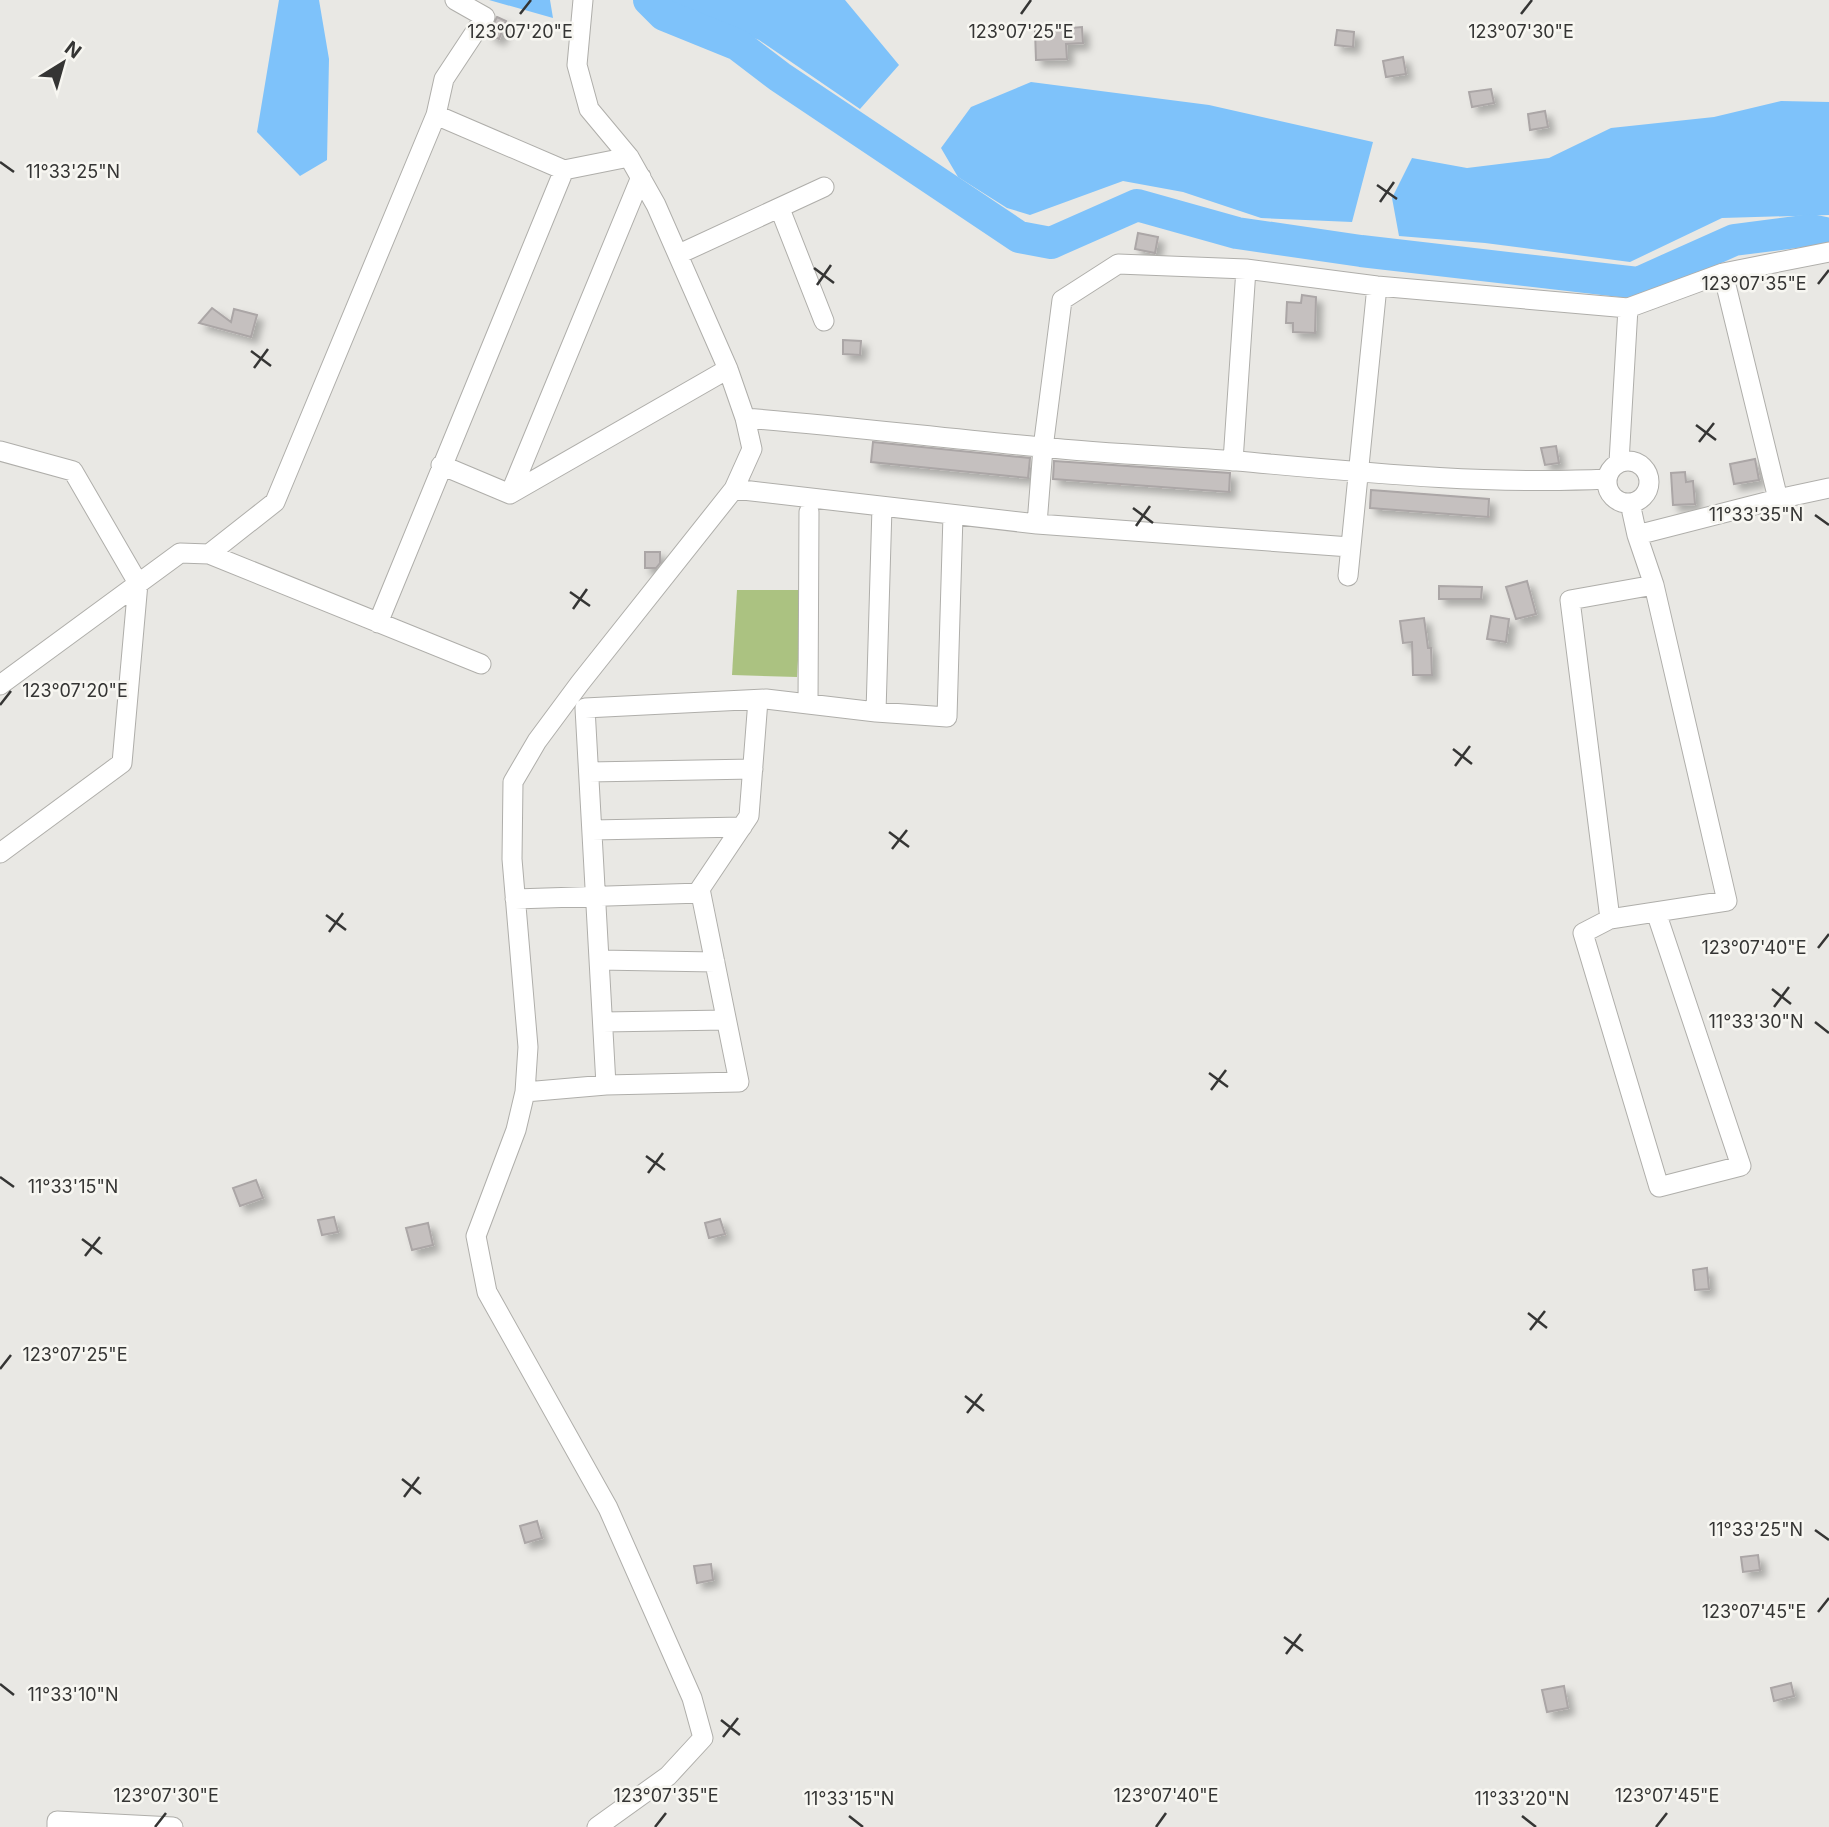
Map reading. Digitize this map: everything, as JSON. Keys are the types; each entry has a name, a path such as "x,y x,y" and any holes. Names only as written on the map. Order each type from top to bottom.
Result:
{"street":[{"path":"209,554 275,502 436,115 444,79 485,18 455,0"},
{"path":"583,0 577,65 589,109 629,157 656,205 728,369 745,418 752,449 734,489 580,683 537,741 513,782 512,859 528,1047 525,1092 516,1130 476,1236 487,1292 608,1508 692,1698 703,1738 668,1776 597,1827"},
{"path":"436,115 564,170 629,157"},
{"path":"378,623 564,170"},
{"path":"510,494 641,177"},
{"path":"679,254 824,187"},
{"path":"779,209 824,321"},
{"path":"1037,524 1043,447 1062,300 1118,264 1246,269 1377,286 1628,307 1723,272 1829,252"},
{"path":"1233,461 1246,269"},
{"path":"1723,272 1778,499"},
{"path":"1348,576 1377,286"},
{"path":"1619,462 1628,307"},
{"path":"510,494 728,369"},
{"path":"745,418 1043,447 1359,472 1499,481 1607,479"},
{"path":"0,451 73,471 138,583 122,763 0,853"},
{"path":"1633,461 1640,464 1648,476 1649,484 1643,497 1630,503 1622,502 1610,493 1607,479 1609,472 1619,462 1633,461"},
{"path":"441,465 510,494"},
{"path":"1637,535 1829,488"},
{"path":"734,489 1037,524 1350,547"},
{"path":"1630,503 1637,535 1654,585 1727,901 1610,919 1583,933 1659,1187 1741,1166 1656,912"},
{"path":"876,712 882,508"},
{"path":"807,704 809,512"},
{"path":"606,1085 585,708 758,700 947,717 953,515"},
{"path":"0,685 180,553 209,554 481,664"},
{"path":"1610,919 1570,600 1654,585"},
{"path":"525,1092 606,1085 739,1082 700,889 749,816 758,700"},
{"path":"589,772 753,769"},
{"path":"592,830 742,827"},
{"path":"515,899 701,893"},
{"path":"599,960 715,962"},
{"path":"603,1022 726,1020"},
{"path":"57,1827 57,1821 173,1827"}],"green space":[{"path":"737,590 802,590 797,677 732,675"}],"water":[{"path":"279,0 319,0 329,59 327,160 300,176 257,132"},
{"path":"489,0 550,0 553,18"},
{"path":"664,0 845,0 899,65 860,109 759,40"},
{"path":"1031,82 1209,105 1373,142 1352,222 1261,218 1183,192 1123,181 1030,215 1007,208 958,177 941,148 971,107"},
{"path":"1781,101 1829,102 1829,215 1722,218 1630,262 1485,243 1399,236 1392,198 1412,158 1467,168 1549,158 1611,128 1714,117"}],"building":[{"path":"497,17 506,21 499,39 488,34"},
{"path":"1082,27 1083,43 1066,44 1067,59 1036,60 1035,31"},
{"path":"1337,30 1354,32 1353,47 1335,45"},
{"path":"1403,57 1406,74 1386,77 1383,61"},
{"path":"1491,89 1494,103 1472,107 1469,92"},
{"path":"1545,111 1548,127 1530,130 1528,114"},
{"path":"1138,233 1158,237 1155,253 1135,249"},
{"path":"1302,295 1316,297 1315,333 1293,332 1293,323 1286,323 1287,302 1301,303"},
{"path":"212,308 231,322 234,309 257,315 251,337 199,323"},
{"path":"843,340 861,341 860,355 843,354"},
{"path":"873,442 1030,458 1028,478 871,462"},
{"path":"1556,446 1559,463 1545,465 1541,448"},
{"path":"1755,459 1759,480 1734,484 1730,464"},
{"path":"1054,461 1230,473 1229,492 1053,479"},
{"path":"1685,472 1686,482 1693,481 1695,504 1673,505 1671,473"},
{"path":"1371,490 1489,499 1488,517 1370,508"},
{"path":"645,552 660,552 660,563 656,568 645,568"},
{"path":"1527,581 1536,614 1516,619 1506,587"},
{"path":"1439,586 1482,587 1481,599 1439,599"},
{"path":"1491,616 1509,619 1506,642 1487,639"},
{"path":"1424,618 1428,648 1431,648 1432,675 1413,675 1412,642 1403,643 1400,621"},
{"path":"256,1180 263,1198 240,1206 233,1188"},
{"path":"334,1217 338,1232 322,1235 318,1220"},
{"path":"720,1219 725,1234 709,1238 705,1223"},
{"path":"428,1223 433,1245 412,1250 406,1228"},
{"path":"1707,1268 1709,1289 1695,1290 1693,1270"},
{"path":"537,1521 542,1538 525,1543 520,1526"},
{"path":"1758,1555 1760,1570 1743,1572 1741,1557"},
{"path":"711,1564 713,1580 697,1583 694,1566"},
{"path":"1791,1683 1794,1696 1774,1701 1771,1688"},
{"path":"1564,1686 1568,1708 1547,1712 1542,1690"}],"waterway":[{"path":"649,0 664,15 738,45 780,77 1019,237 1051,243 1137,205 1237,233 1361,251 1638,283 1734,240 1811,230 1829,234"}]}
